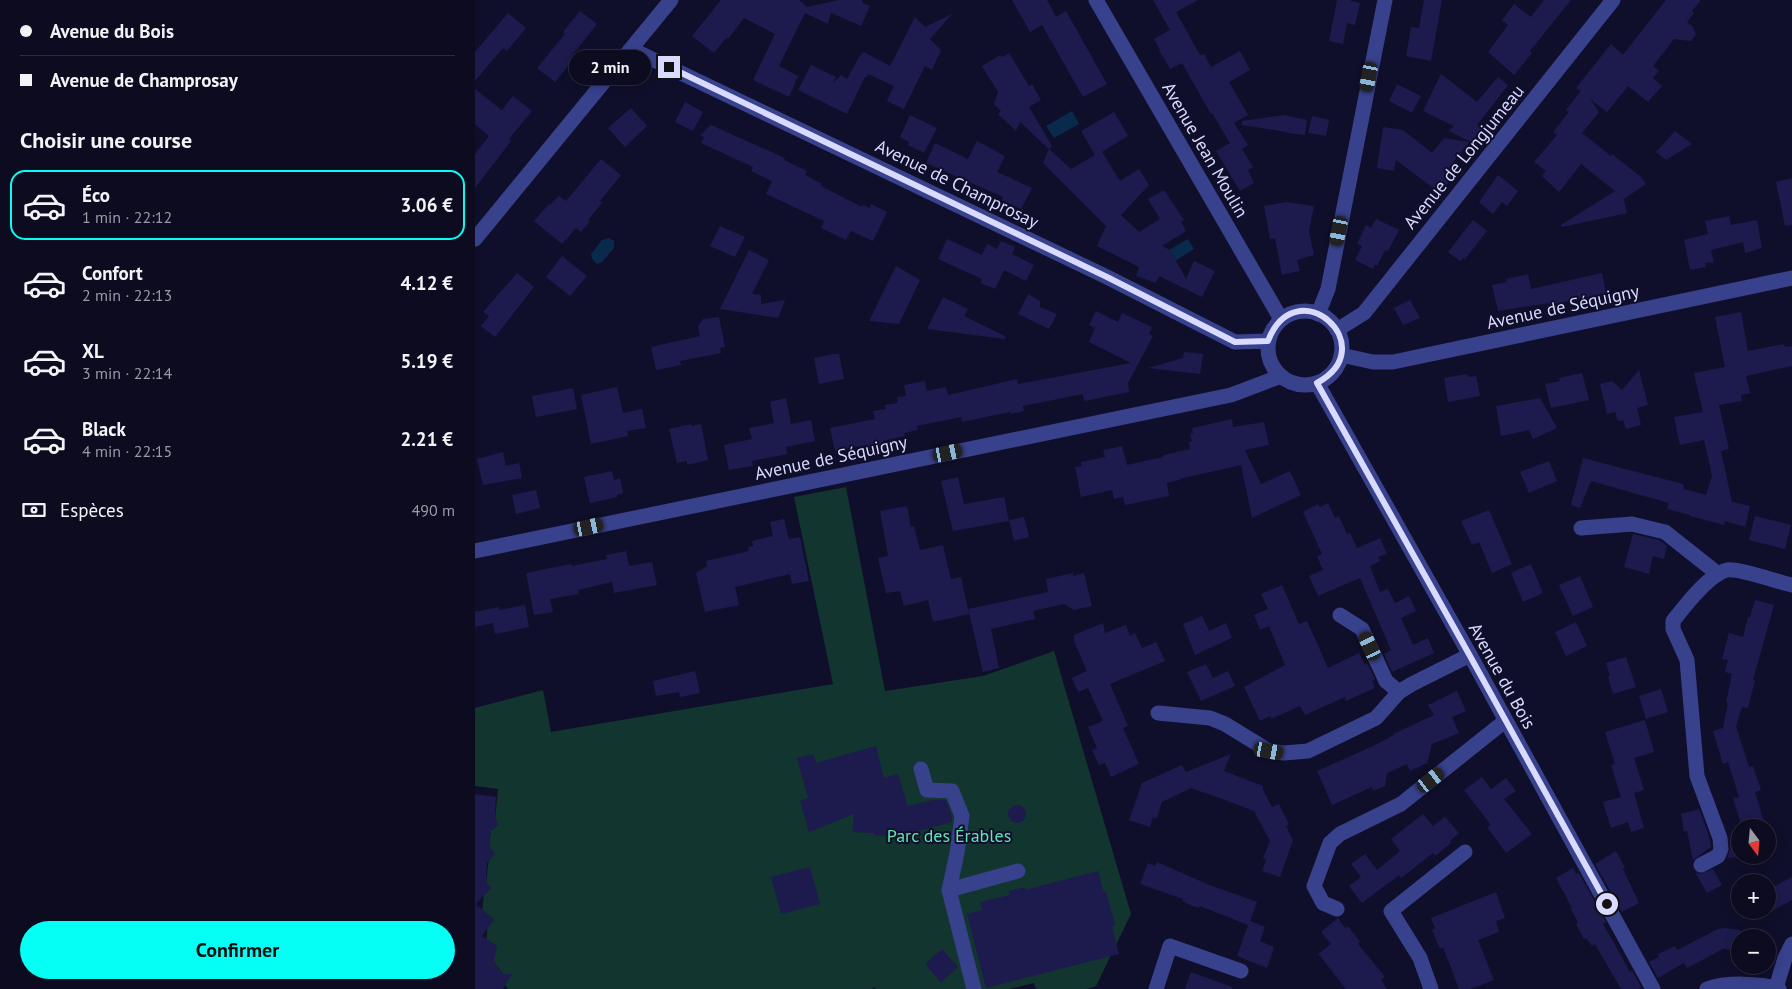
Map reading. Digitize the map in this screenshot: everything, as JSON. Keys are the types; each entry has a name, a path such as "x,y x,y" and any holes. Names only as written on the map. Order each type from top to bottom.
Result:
{"street":[{"path":"475,239 671,0"},
{"name":"Avenue Jean Moulin","path":"1096,0 1281,320"},
{"path":"1318,314 1328,289 1385,0"},
{"name":"Avenue de Longjumeau","path":"1337,330 1364,313 1613,0"},
{"name":"Avenue de Champrosay","path":"631,49 1107,277 1235,342 1268,341"},
{"name":"Avenue de Séquigny","path":"1341,355 1373,362 1393,362 1792,278"},
{"path":"1305,311 1318,314 1329,320 1337,330 1341,342 1341,355 1337,367 1328,377 1317,383 1304,385 1291,383 1272,366 1268,354 1268,341 1273,329 1281,320 1292,313 1305,311"},
{"name":"Avenue de Séquigny","path":"475,551 1231,395 1281,376"},
{"name":"Avenue du Bois","path":"1317,383 1653,989"},
{"path":"1581,528 1632,524 1665,532 1718,574"},
{"path":"1701,865 1719,856 1721,849 1720,838 1697,776 1687,660 1673,629 1673,621 1697,592 1718,574 1728,570 1792,585"},
{"path":"1340,614 1362,629 1386,681 1399,692"},
{"path":"1159,713 1210,718 1225,724 1269,751 1284,753 1309,750 1376,718 1399,692 1470,656"},
{"path":"1337,909 1323,903 1314,886 1330,843 1341,834 1401,804 1505,721"},
{"path":"921,769 927,790 952,792 962,816 949,890 974,989"},
{"path":"1431,989 1420,958 1391,911 1465,852"},
{"path":"949,890 1018,871"},
{"path":"1707,989 1741,985 1778,988 1785,958 1792,944"},
{"path":"1156,989 1170,946 1241,971"}],"green space":[{"name":"Parc des Érables","path":"846,487 885,691 983,676 1054,651 1131,914 1096,986 1087,989 1036,989 1034,983 1009,989 876,989 874,987 872,989 508,989 504,984 509,978 506,974 503,974 490,957 496,952 496,947 486,943 488,924 492,919 490,916 482,914 484,892 490,888 486,884 489,857 493,856 493,851 489,848 491,828 495,828 497,824 495,819 498,789 475,786 475,708 543,690 551,732 833,684 794,497"}],"water":[{"path":"1072,111 1079,124 1054,138 1046,126"},
{"path":"609,238 614,241 614,248 602,262 597,264 592,259 591,254 602,240"},
{"path":"1188,239 1194,249 1175,261 1169,250"}],"building":[{"path":"721,0 799,0 807,7 839,0 862,0 863,3 870,6 861,26 831,13 828,24 805,13 779,66 798,76 789,97 753,80 775,34 744,18 728,39 726,38 714,53 692,36"},
{"path":"1012,0 1047,0 1056,17 1066,11 1107,84 1083,97 1042,25 1030,32"},
{"path":"1153,0 1198,0 1176,12 1200,55 1204,54 1211,67 1240,51 1250,70 1229,82 1248,115 1234,123 1248,145 1242,149 1253,167 1248,170 1254,183 1240,191 1216,151 1230,143 1182,63 1170,69 1159,50 1154,39 1170,30"},
{"path":"1337,0 1351,0 1360,3 1355,25 1347,23 1343,44 1329,41"},
{"path":"1424,0 1442,0 1431,61 1406,56 1411,27 1419,28"},
{"path":"1544,0 1571,0 1530,51 1532,53 1514,75 1488,52 1508,25 1502,20 1514,4 1531,17"},
{"path":"1666,0 1701,0 1692,11 1694,13 1687,22 1693,27 1696,35 1691,41 1674,39 1653,66 1659,71 1653,78 1662,86 1648,102 1628,86 1607,112 1590,99 1599,112 1582,133 1641,177 1646,184 1624,199 1623,197 1627,213 1562,227 1561,225 1615,191 1581,164 1559,192 1542,176 1546,171 1534,162 1557,135 1553,132 1569,112 1566,110 1581,91 1576,88 1611,44 1623,55"},
{"path":"580,11 597,24 570,58 573,60 555,82 537,68 565,34 563,32"},
{"path":"508,13 526,28 507,51 503,48 475,81 475,52"},
{"path":"952,14 930,39 941,50 932,70 925,66 904,109 887,101 894,86 868,74 847,114 798,90 811,65 836,77 833,83 841,75 847,79 859,57 864,52 890,66 915,17 925,27"},
{"path":"1009,53 1029,86 1032,84 1041,100 1029,107 1052,146 1049,149 1020,122 1016,131 998,114 1001,111 994,104 998,92 982,66 1000,55 1002,57"},
{"path":"1441,74 1477,102 1498,77 1508,85 1477,125 1482,129 1471,142 1449,131 1454,126 1423,111"},
{"path":"1397,84 1421,96 1412,113 1389,101"},
{"path":"475,89 502,110 513,96 532,111 509,139 511,141 475,188 475,154 489,136 475,124"},
{"path":"685,102 703,112 693,131 675,122"},
{"path":"631,108 647,126 625,147 608,128"},
{"path":"1114,112 1128,136 1102,152 1120,181 1139,169 1149,185 1121,215 1139,232 1160,219 1148,199 1164,190 1184,220 1181,222 1186,231 1162,246 1170,250 1186,279 1194,261 1215,271 1202,297 1159,276 1156,283 1136,276 1139,267 1097,246 1106,226 1043,163 1049,149 1071,169 1095,155 1081,131"},
{"path":"910,115 937,128 924,153 908,145 909,142 900,137"},
{"path":"1284,115 1307,120 1305,135 1242,125 1242,121"},
{"path":"1312,116 1329,120 1326,136 1308,133"},
{"path":"711,125 785,158 784,160 807,171 805,175 822,184 821,186 862,207 863,205 870,208 871,204 887,212 873,241 851,231 846,240 821,228 824,221 766,194 772,181 751,171 753,167 701,143 704,137 700,135"},
{"path":"1383,127 1403,130 1432,153 1444,138 1469,142 1446,171 1453,176 1440,193 1396,160 1394,171 1377,168"},
{"path":"1675,131 1692,144 1666,160 1656,152"},
{"path":"977,141 1005,156 997,172 1032,188 1021,209 1002,200 1003,197 926,163 935,143 968,159"},
{"path":"601,159 621,175 600,201 602,203 581,232 576,228 562,244 534,221 559,196 566,201"},
{"path":"1498,175 1518,191 1507,206 1502,202 1493,214 1479,202"},
{"path":"1792,178 1792,225 1785,226 1776,182"},
{"path":"1286,202 1314,206 1309,231 1314,255 1297,260 1300,271 1282,275 1275,238 1270,239 1264,206"},
{"path":"1729,216 1731,225 1757,220 1762,248 1745,253 1743,242 1711,250 1714,262 1705,263 1706,267 1690,270 1684,240 1708,234 1705,221"},
{"path":"1376,219 1399,230 1388,251 1385,250 1377,266 1375,264 1373,269 1355,260 1362,246 1357,244 1366,225 1371,228"},
{"path":"1473,220 1487,231 1465,259 1463,258 1460,261 1448,252"},
{"path":"720,226 745,237 735,257 710,246"},
{"path":"947,239 982,255 987,244 997,249 1001,241 1015,247 1012,254 1034,265 1026,281 1004,270 995,289 980,283 982,279 938,259"},
{"path":"749,250 769,260 752,294 761,295 761,304 785,300 778,318 720,309"},
{"path":"562,256 587,276 570,296 546,277"},
{"path":"896,266 920,280 899,324 869,321"},
{"path":"517,273 534,287 495,337 481,326 489,316 483,312"},
{"path":"1602,273 1606,293 1550,305 1549,303 1498,311 1492,285 1507,282 1506,279 1528,274 1531,289"},
{"path":"1028,294 1040,301 1040,307 1057,314 1049,329 1018,314"},
{"path":"943,297 968,309 964,316 1005,336 1005,339 927,329"},
{"path":"1410,300 1420,318 1403,325 1394,308"},
{"path":"1096,311 1118,322 1122,313 1152,327 1149,334 1153,336 1128,383 1129,392 1084,401 1083,394 1023,406 1024,411 1010,414 1010,412 962,422 961,417 917,426 918,430 904,433 905,436 883,441 885,450 868,454 866,445 835,451 830,428 875,419 873,411 886,409 885,405 898,403 897,397 906,396 904,385 925,381 927,391 946,387 948,395 1017,379 1018,384 1131,363 1089,342 1095,328 1089,325"},
{"path":"1741,312 1748,351 1784,344 1785,347 1792,346 1792,366 1746,376 1750,393 1741,395 1742,401 1719,405 1729,449 1721,451 1732,502 1750,506 1745,527 1725,521 1724,525 1690,516 1667,509 1669,503 1591,481 1580,508 1571,505 1583,458 1683,484 1684,489 1706,495 1712,476 1704,440 1680,445 1674,417 1703,412 1694,373 1725,367 1715,317"},
{"path":"719,317 725,347 720,348 721,353 680,361 681,365 656,370 651,347 700,336 698,326 703,319"},
{"path":"1184,352 1203,354 1200,374 1148,368 1183,358"},
{"path":"839,354 844,379 819,384 814,358"},
{"path":"1639,370 1648,405 1637,408 1641,425 1626,429 1623,420 1618,421 1615,412 1607,414 1600,384 1612,381 1622,390"},
{"path":"1582,373 1589,400 1551,408 1545,384 1560,381 1559,378"},
{"path":"1467,374 1468,377 1476,376 1480,396 1448,402 1444,378"},
{"path":"617,387 623,413 642,409 646,428 627,431 628,436 591,444 581,395"},
{"path":"573,388 577,409 536,417 532,396"},
{"path":"786,398 791,424 811,420 815,441 786,447 787,454 752,461 753,466 729,470 724,445 752,439 749,428 774,423 770,402"},
{"path":"1540,398 1557,428 1533,439 1529,430 1501,436 1496,406"},
{"path":"1232,419 1233,427 1264,422 1269,445 1245,450 1261,484 1290,471 1301,495 1252,518 1241,465 1167,483 1169,496 1125,505 1123,497 1114,499 1112,490 1081,497 1075,467 1082,466 1081,462 1105,457 1103,450 1122,446 1127,465 1163,457 1164,455 1190,449 1189,442 1192,442 1190,434 1193,433 1192,428"},
{"path":"691,424 692,426 701,424 708,460 687,465 687,461 677,463 669,429"},
{"path":"503,452 506,466 519,463 522,478 483,485 477,459"},
{"path":"1549,461 1557,481 1529,493 1520,472"},
{"path":"612,471 614,480 620,478 623,493 617,495 617,497 590,503 584,477"},
{"path":"958,477 964,504 1004,497 1009,521 953,531 941,481"},
{"path":"536,490 540,508 516,514 512,495"},
{"path":"1328,503 1335,518 1339,516 1347,534 1350,533 1357,548 1380,538 1387,554 1378,557 1380,561 1370,566 1380,592 1388,589 1395,603 1409,596 1416,611 1401,618 1413,645 1428,638 1434,653 1392,672 1384,654 1391,650 1360,578 1318,596 1309,576 1323,570 1317,556 1322,554 1303,512 1318,504 1320,507"},
{"path":"907,506 911,527 914,526 920,550 943,545 951,579 961,577 969,614 933,622 928,600 904,606 900,591 886,593 878,558 888,556 880,511"},
{"path":"1489,510 1512,564 1492,573 1479,542 1472,545 1461,521"},
{"path":"1755,516 1791,525 1785,549 1749,540"},
{"path":"1024,517 1029,537 1014,541 1009,520"},
{"path":"784,519 789,539 800,537 809,581 792,584 790,574 735,587 739,605 705,612 696,573 707,566 706,561 749,551 748,547 753,546 752,541 773,536 770,522"},
{"path":"1633,534 1659,540 1667,546 1664,559 1653,556 1649,574 1624,567"},
{"path":"626,551 629,566 652,562 657,585 614,593 612,582 578,590 579,594 550,599 553,612 534,615 526,573 607,559 606,555"},
{"path":"1531,564 1543,593 1523,602 1511,573"},
{"path":"1073,573 1073,576 1084,573 1092,606 1074,610 1064,604 1033,611 1035,619 991,629 999,668 983,672 968,609 1048,592 1046,579"},
{"path":"1580,576 1593,607 1573,616 1559,585"},
{"path":"1282,585 1299,624 1307,621 1328,668 1359,653 1365,665 1367,663 1375,679 1372,681 1375,688 1346,701 1345,697 1305,715 1300,706 1271,719 1270,716 1260,721 1244,687 1285,665 1269,626 1260,630 1254,615 1268,609 1261,594"},
{"path":"1755,600 1774,605 1753,680 1755,680 1748,708 1742,707 1736,726 1749,767 1753,766 1761,790 1755,792 1763,819 1739,819 1733,798 1739,797 1728,762 1723,764 1713,731 1723,728 1728,703 1726,703 1732,674 1725,672 1728,660 1722,659 1729,633 1743,637 1748,617 1750,617"},
{"path":"525,605 529,627 495,634 493,623 475,627 475,612 499,607 499,610"},
{"path":"1202,616 1209,631 1226,623 1232,638 1195,655 1183,624"},
{"path":"1576,622 1587,646 1566,656 1555,632"},
{"path":"1103,623 1105,633 1126,625 1130,636 1135,633 1142,648 1156,642 1165,661 1110,684 1128,726 1123,728 1139,764 1111,777 1105,763 1099,765 1092,750 1097,748 1088,727 1103,721 1088,688 1078,692 1072,678 1087,671 1074,641 1074,635"},
{"path":"1626,657 1636,687 1613,694 1606,663"},
{"path":"1206,664 1213,678 1228,671 1235,686 1201,701 1187,672"},
{"path":"695,671 700,693 680,697 679,692 656,696 653,681"},
{"path":"1661,689 1668,712 1646,719 1639,696"},
{"path":"1457,691 1466,711 1452,717 1459,733 1432,744 1427,763 1410,771 1407,764 1387,773 1385,786 1373,791 1372,787 1332,805 1317,771 1373,746 1393,734 1434,715 1428,705"},
{"path":"1645,720 1654,752 1634,758 1644,790 1634,793 1644,828 1631,832 1628,822 1611,828 1603,802 1621,797 1611,765 1615,764 1605,732"},
{"path":"876,746 884,778 898,774 908,806 933,800 946,800 952,822 895,837 874,835 874,833 852,832 854,814 809,832 800,801 808,798 797,758 813,754 816,763"},
{"path":"1231,754 1224,771 1263,786 1263,790 1272,807 1279,804 1289,824 1286,826 1293,840 1280,877 1262,871 1266,860 1263,858 1270,841 1254,811 1225,800 1191,788 1162,802 1157,818 1153,817 1150,827 1129,820 1142,783 1182,765 1186,772"},
{"path":"1482,777 1491,789 1506,778 1516,791 1504,799 1532,834 1506,853 1487,827 1491,825 1464,790"},
{"path":"475,794 496,797 495,817 498,825 491,831 489,847 495,853 487,863 486,881 491,888 476,904 494,920 482,936 497,946 494,962 503,974 512,974 503,989 475,989"},
{"path":"1017,805 1023,808 1026,814 1023,820 1017,823 1011,820 1008,814 1011,808"},
{"path":"1699,809 1711,847 1693,860 1687,831 1684,831 1681,814"},
{"path":"1423,814 1433,826 1445,817 1459,833 1450,841 1451,843 1435,856 1433,853 1401,878 1399,875 1362,903 1349,886 1361,877 1351,864 1365,854 1377,870 1400,851 1391,839"},
{"path":"1730,840 1731,858 1727,858 1730,849"},
{"path":"1616,851 1639,903 1622,912 1595,864"},
{"path":"1157,862 1207,884 1257,902 1250,921 1265,927 1260,941 1274,947 1267,968 1237,956 1248,925 1200,906 1199,908 1190,905 1182,901 1183,899 1140,884 1148,863 1155,866"},
{"path":"810,867 820,904 781,914 771,877"},
{"path":"1573,868 1576,874 1579,873 1606,922 1603,924 1630,972 1632,970 1641,987 1639,989 1621,989 1595,944 1592,946 1586,938 1584,939 1576,924 1578,922 1572,908 1556,878"},
{"path":"1713,869 1722,885 1707,893 1695,872 1701,874"},
{"path":"1098,871 1103,891 1106,891 1115,925 1112,927 1119,954 986,988 967,914 982,910 980,902 1010,895 1009,891 1025,887 1025,890"},
{"path":"1792,877 1792,900 1776,909 1776,885"},
{"path":"1496,892 1505,918 1496,921 1499,932 1478,940 1494,980 1470,989 1459,989 1443,947 1440,949 1432,930 1435,928 1431,918"},
{"path":"1338,918 1345,928 1348,926 1360,942 1358,944 1385,977 1381,980 1387,989 1346,989 1318,954 1331,944 1321,932"},
{"path":"1718,929 1732,929 1731,950 1723,949 1687,968 1684,963 1658,978 1649,962 1659,957 1658,954 1675,946 1677,950"},
{"path":"942,949 958,967 941,983 925,964"},
{"path":"1191,972 1232,987 1232,989 1185,989"}],"route":[{"path":"669,67 1107,277 1235,342 1268,341 1273,329 1281,320 1292,313 1305,311 1318,314 1329,320 1337,330 1341,342 1341,355 1337,367 1328,377 1317,383 1607,904"}]}
